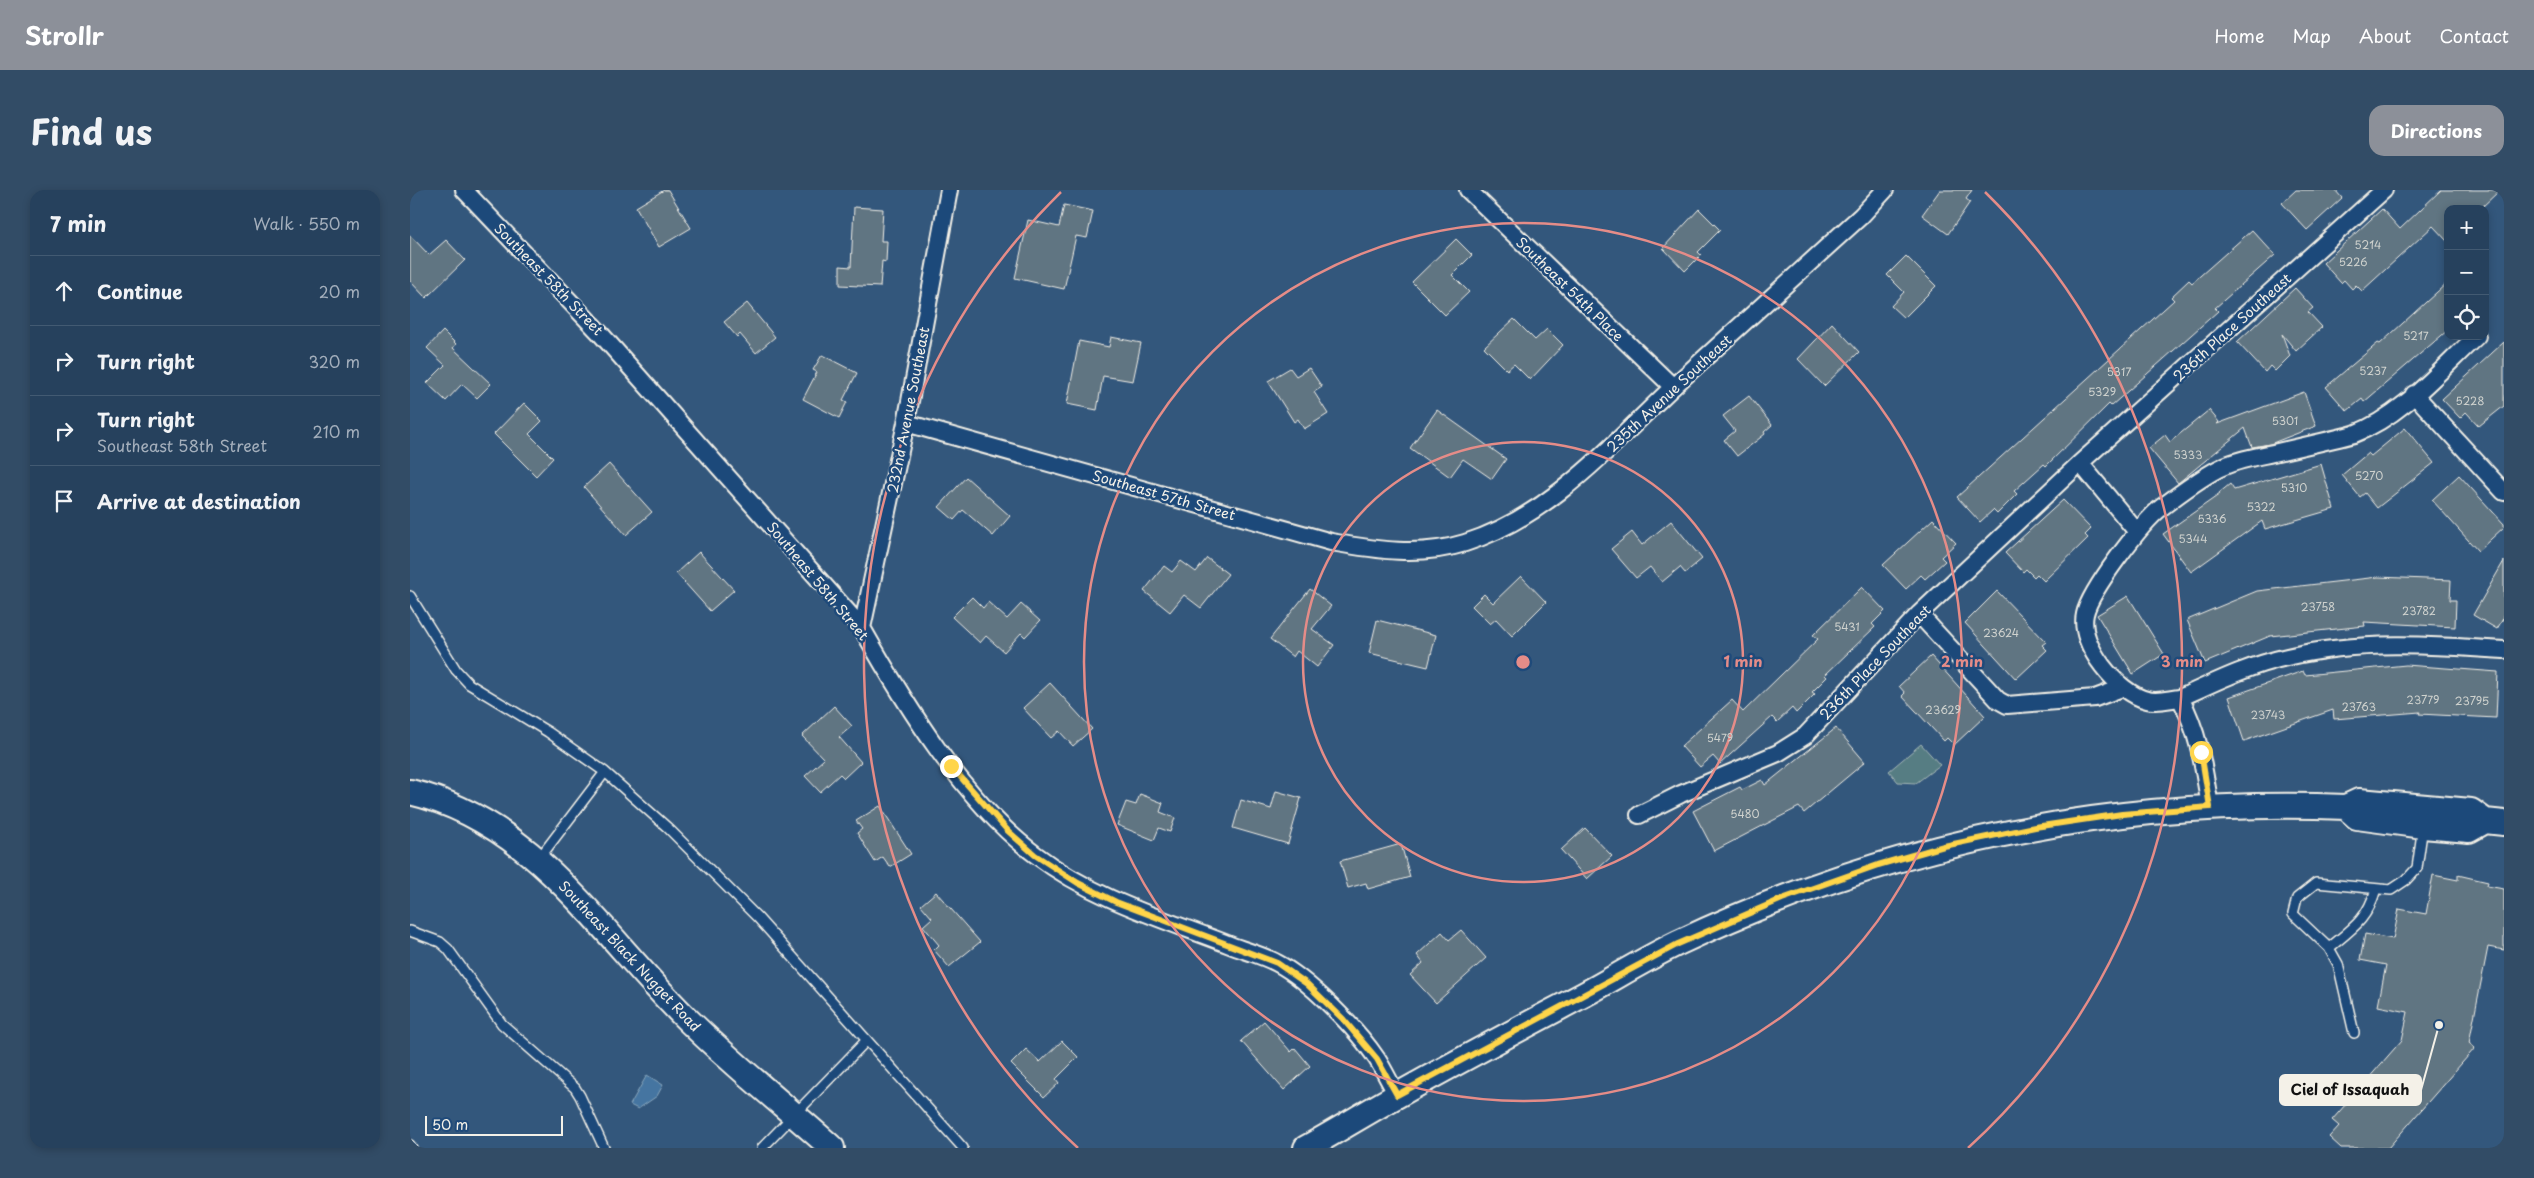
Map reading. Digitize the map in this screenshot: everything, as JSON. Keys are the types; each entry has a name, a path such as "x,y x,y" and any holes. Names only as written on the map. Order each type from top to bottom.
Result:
{"main road":[{"name":"Southeast Black Nugget Road","path":"410,792 442,802 478,819 505,835 538,860 564,884 689,1022 832,1148"},
{"path":"1306,1148 1397,1095 1678,944 1791,896 1878,865 1944,846 2035,827 2122,814 2210,807 2346,806 2360,801 2471,811 2494,822"},
{"path":"2346,806 2358,817 2423,826 2469,830 2494,822"}],"street":[{"name":"Southeast 58th Street","path":"464,190 606,339 862,628 886,671 951,766 1008,831 1035,855 1078,883 1116,902 1277,963 1307,984 1343,1019 1377,1059 1397,1095"},
{"name":"232nd Avenue Southeast","path":"862,628 906,423 949,190"},
{"name":"Southeast 54th Place","path":"1468,190 1673,388"},
{"name":"235th Avenue Southeast","path":"1424,552 1464,543 1499,530 1537,509 1589,469 1673,388 1861,216 1886,190"},
{"name":"236th Place Southeast","path":"1638,815 1681,794 1792,746 1824,716 1920,614 2080,463 2384,190"},
{"path":"2473,340 2388,416 2362,432 2238,461 2218,469 2161,508 2137,532 2088,603 2084,616 2088,639 2108,673 2122,688 2136,696 2154,702 2180,698 2241,671 2287,657 2340,648 2432,645 2504,650"},
{"path":"2414,394 2504,492"},
{"name":"Southeast 57th Street","path":"906,423 1331,542 1388,552 1424,552"},
{"path":"2080,463 2137,532"},
{"path":"1920,614 1998,700 2007,705 2095,698 2122,688"},
{"path":"2180,698 2194,728 2210,807"}],"lane":[{"path":"410,596 456,670 470,684 548,732 605,772 668,828 758,918 963,1148"},
{"path":"538,860 605,772"},
{"path":"2354,1033 2338,964 2329,948 2293,914 2297,898 2316,883 2391,890 2406,880 2417,868 2423,826"},
{"path":"2329,948 2359,924 2366,914 2376,889"},
{"path":"410,931 440,942 448,949 502,1024 574,1088 580,1096 604,1148"},
{"path":"762,1148 867,1040"}],"green space":[{"path":"1921,744 1940,765 1916,783 1898,782 1889,771"}],"water":[{"path":"647,1075 663,1085 657,1096 638,1109 630,1105"}],"building":[{"path":"664,190 668,190 691,228 659,247 636,207"},
{"path":"1940,190 1972,190 1966,199 1970,202 1948,234 1922,215"},
{"path":"2296,190 2335,190 2342,198 2307,230 2282,203"},
{"path":"2441,190 2500,190 2484,205 2444,205 2444,238 2433,226 2362,291 2356,285 2352,289 2344,280 2341,283 2323,263 2382,209 2400,229"},
{"path":"1064,205 1093,211 1087,238 1076,236 1064,289 1015,278 1028,220 1059,227"},
{"path":"854,207 883,209 881,241 887,241 886,262 882,261 880,287 840,285 840,266 851,267"},
{"path":"1699,209 1720,230 1698,252 1701,255 1685,271 1663,248"},
{"path":"2252,230 2275,255 2215,308 2218,311 2111,406 2109,404 2046,466 2044,464 2014,491 2017,494 1997,514 1993,510 1980,522 1957,497 2174,300 2171,297 2189,280 2192,283"},
{"path":"410,235 429,255 446,240 465,260 426,298 410,281"},
{"path":"1456,239 1472,255 1452,275 1469,292 1445,315 1412,282"},
{"path":"1906,256 1936,286 1904,318 1891,306 1904,292 1887,275"},
{"path":"2444,286 2444,333 2364,402 2362,399 2347,411 2326,387 2378,343 2380,344"},
{"path":"2295,288 2313,308 2308,312 2322,327 2296,351 2282,334 2290,356 2275,371 2270,366 2265,372 2237,342"},
{"path":"747,303 775,337 756,353 740,334 737,337 724,322"},
{"path":"1514,319 1535,340 1547,329 1563,345 1530,380 1514,364 1507,370 1484,347"},
{"path":"1832,323 1859,352 1824,386 1798,359"},
{"path":"443,331 456,344 453,348 491,384 477,398 462,384 446,401 427,383 445,365 427,348"},
{"path":"1111,337 1141,343 1133,381 1103,376 1097,410 1067,404 1079,341 1109,347"},
{"path":"2504,342 2504,406 2479,426 2466,412 2460,418 2442,399"},
{"path":"822,355 857,373 843,400 847,402 839,418 803,399 817,372 813,370"},
{"path":"1290,368 1296,376 1309,368 1322,387 1314,392 1328,414 1304,429 1298,419 1294,422 1268,381"},
{"path":"2304,392 2316,426 2270,444 2252,447 2245,428 2178,483 2149,448 2165,435 2170,442 2209,410 2219,422 2217,424"},
{"path":"1749,396 1772,425 1764,432 1765,434 1737,456 1724,440 1735,431 1723,416"},
{"path":"524,403 542,421 529,434 553,458 536,476 494,434"},
{"path":"1437,410 1506,459 1492,479 1463,459 1450,477 1410,448"},
{"path":"2405,428 2434,463 2377,508 2365,493 2360,497 2342,475 2368,453 2371,456"},
{"path":"609,464 652,512 626,535 584,487"},
{"path":"2321,464 2334,509 2265,529 2262,521 2191,572 2163,534 2220,494 2230,484 2234,490"},
{"path":"2459,475 2504,524 2504,527 2478,551 2432,500"},
{"path":"966,477 1010,516 993,536 963,510 954,520 939,507"},
{"path":"2063,500 2091,529 2085,535 2088,538 2044,581 2037,574 2034,577 2026,569 2023,572 2005,553"},
{"path":"1933,519 1956,543 1941,557 1945,561 1925,579 1921,575 1906,589 1883,565"},
{"path":"1671,521 1702,559 1685,573 1680,567 1662,582 1650,567 1636,578 1611,549 1632,532 1642,545"},
{"path":"699,552 734,590 710,611 676,573"},
{"path":"1207,558 1228,574 1201,608 1184,595 1170,612 1144,591 1164,566 1172,572 1181,561 1196,572"},
{"path":"2504,561 2504,617 2497,629 2473,615"},
{"path":"1521,576 1546,602 1512,636 1496,619 1490,624 1472,606 1484,594 1493,603"},
{"path":"2378,577 2451,580 2450,600 2456,600 2455,627 2364,622 2365,626 2270,636 2205,663 2187,620 2257,591"},
{"path":"1862,587 1885,611 1872,624 1875,627 1825,675 1827,677 1812,692 1815,694 1796,713 1792,708 1777,722 1772,717 1720,764 1713,756 1700,767 1681,746 1732,700 1743,712 1818,639 1813,635"},
{"path":"1310,589 1331,606 1312,629 1334,645 1317,667 1297,651 1293,657 1270,639"},
{"path":"1997,591 2046,642 2042,645 2047,650 2016,679 1965,623"},
{"path":"2128,596 2164,654 2133,674 2097,615"},
{"path":"972,597 983,608 988,602 1007,619 1021,604 1040,621 1025,637 1021,633 1004,652 986,636 980,643 952,617"},
{"path":"1377,620 1436,635 1428,667 1369,653"},
{"path":"1931,656 1985,716 1954,745 1947,738 1944,741 1902,696 1905,693 1899,686"},
{"path":"2406,665 2498,672 2496,718 2419,714 2420,712 2334,719 2333,710 2244,741 2229,697 2303,671 2305,675"},
{"path":"1050,683 1092,729 1073,746 1059,731 1051,738 1023,708"},
{"path":"834,706 852,726 839,737 861,762 844,778 840,774 820,792 805,776 824,759 802,736"},
{"path":"1836,728 1865,762 1804,813 1799,807 1714,851 1693,811 1740,787 1742,790 1762,780 1765,785"},
{"path":"1276,791 1301,798 1288,844 1233,828 1241,800 1271,809"},
{"path":"1140,794 1163,803 1160,812 1175,818 1170,832 1159,828 1154,840 1117,825 1126,802 1136,805"},
{"path":"880,806 911,854 890,867 883,857 875,862 857,833 862,829 856,821"},
{"path":"1585,828 1612,856 1587,879 1561,850"},
{"path":"1401,844 1410,877 1368,889 1366,883 1348,888 1340,861"},
{"path":"2433,875 2458,880 2458,875 2488,882 2487,886 2504,889 2504,950 2488,947 2469,1043 2475,1048 2388,1148 2341,1148 2329,1137 2339,1126 2332,1120 2402,1040 2408,1012 2378,1006 2386,965 2360,960 2365,934 2393,939 2399,909 2426,914"},
{"path":"936,892 980,942 949,967 934,950 939,945 923,926 932,918 921,905"},
{"path":"1461,930 1486,958 1436,1003 1410,975 1423,963 1417,955 1442,932 1449,940"},
{"path":"1264,1021 1291,1052 1295,1048 1310,1066 1284,1090 1241,1041"},
{"path":"1062,1041 1078,1057 1056,1079 1059,1083 1044,1097 1011,1064 1026,1049 1040,1062"}],"place":[{"name":"Ciel of Issaquah","path":"2439,1025"}],"route":[{"path":"951,766 1008,831 1035,855 1078,883 1116,902 1277,963 1307,984 1343,1019 1377,1059 1397,1095 1678,944 1782,899 1878,865 1944,846 2035,827 2122,814 2210,807 2201,752"}]}
